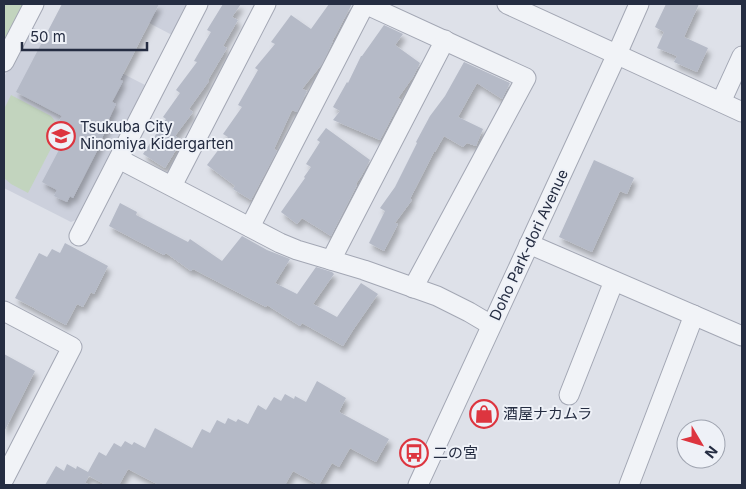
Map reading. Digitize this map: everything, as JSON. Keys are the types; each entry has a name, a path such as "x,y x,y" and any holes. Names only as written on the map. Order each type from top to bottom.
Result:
{"street":[{"path":"4,62 34,4"},
{"path":"79,236 198,4"},
{"path":"172,186 266,4"},
{"path":"250,227 365,4 526,78 413,288"},
{"path":"507,4 742,112"},
{"name":"Doho Park-dori Avenue","path":"418,485 639,4"},
{"path":"331,260 445,40"},
{"path":"721,102 742,56"},
{"path":"119,159 280,243 436,296 491,325"},
{"path":"529,244 742,336"},
{"path":"569,395 614,281"},
{"path":"4,311 72,347 4,478"},
{"path":"629,485 694,315"}],"shaded area":[{"path":"113,4 188,4 172,35"},
{"name":"Tsukuba City Ninomiya Kidergarten","path":"30,26 145,85 76,220 71,222 4,188 4,77"}],"green space":[{"path":"4,4 29,4 4,53"},
{"path":"11,95 51,116 61,129 28,193 4,178 4,109"}],"building":[{"path":"62,4 159,4 120,80 123,81 112,102 116,104 107,123 109,124 102,141 73,198 70,196 67,202 54,196 57,190 42,182 70,129 58,123 62,116 16,92"},
{"path":"223,4 241,4 232,17 238,20 223,46 227,48 209,81 189,109 193,112 175,136 182,140 165,168 143,154 166,119 163,117 180,93 176,90 197,62 194,61 211,32 207,30"},
{"path":"329,4 352,4 322,64 302,89 307,91 297,112 292,110 274,149 277,151 251,200 233,189 235,186 207,165 228,137 223,134 242,107 238,105 258,70 255,68 275,44 271,42 291,15 311,29"},
{"path":"666,4 699,4 684,37 708,48 697,72 674,62 677,56 657,48 664,32 655,27"},
{"path":"384,25 403,34 395,45 420,63 413,77 398,98 401,100 380,140 333,120 340,111 333,107 348,83 361,56"},
{"path":"464,62 510,83 502,99 477,83 458,117 483,129 476,146 467,143 463,147 444,136 410,199 412,200 395,223 398,224 384,251 369,243 385,211 380,208 395,187 430,116 445,96"},
{"path":"326,128 370,160 331,236 302,218 297,224 281,212 311,167 306,164 320,142 317,140"},
{"path":"594,160 634,178 627,194 620,191 592,252 559,237"},
{"path":"120,203 137,212 136,215 188,242 190,239 222,261 242,236 267,250 290,259 275,283 297,294 316,267 332,272 334,274 313,304 337,317 361,283 378,294 343,346 302,323 300,326 267,305 266,307 193,269 191,271 166,253 164,255 109,226"},
{"path":"65,243 108,266 94,294 91,292 83,307 77,304 66,325 15,298 39,253 47,257 52,249 60,253"},
{"path":"4,354 35,371 4,432"},
{"path":"317,381 346,398 339,412 389,439 376,462 350,448 339,467 332,463 319,485 293,471 285,485 159,485 128,469 119,485 106,485 89,476 85,483 90,485 45,485 56,466 64,471 67,464 76,469 77,466 88,472 99,452 106,456 114,443 121,447 125,441 132,445 134,442 145,448 155,428 192,448 202,429 210,433 217,420 225,424 228,418 236,422 238,419 248,424 258,405 266,410 274,397 281,401 285,394 294,399 295,396 306,402"}],"place":[{"name":"Tsukuba City Ninomiya Kidergarten","path":"61,136"},
{"name":"酒屋ナカムラ","path":"484,414"},
{"name":"二の宮","path":"414,453"}]}
